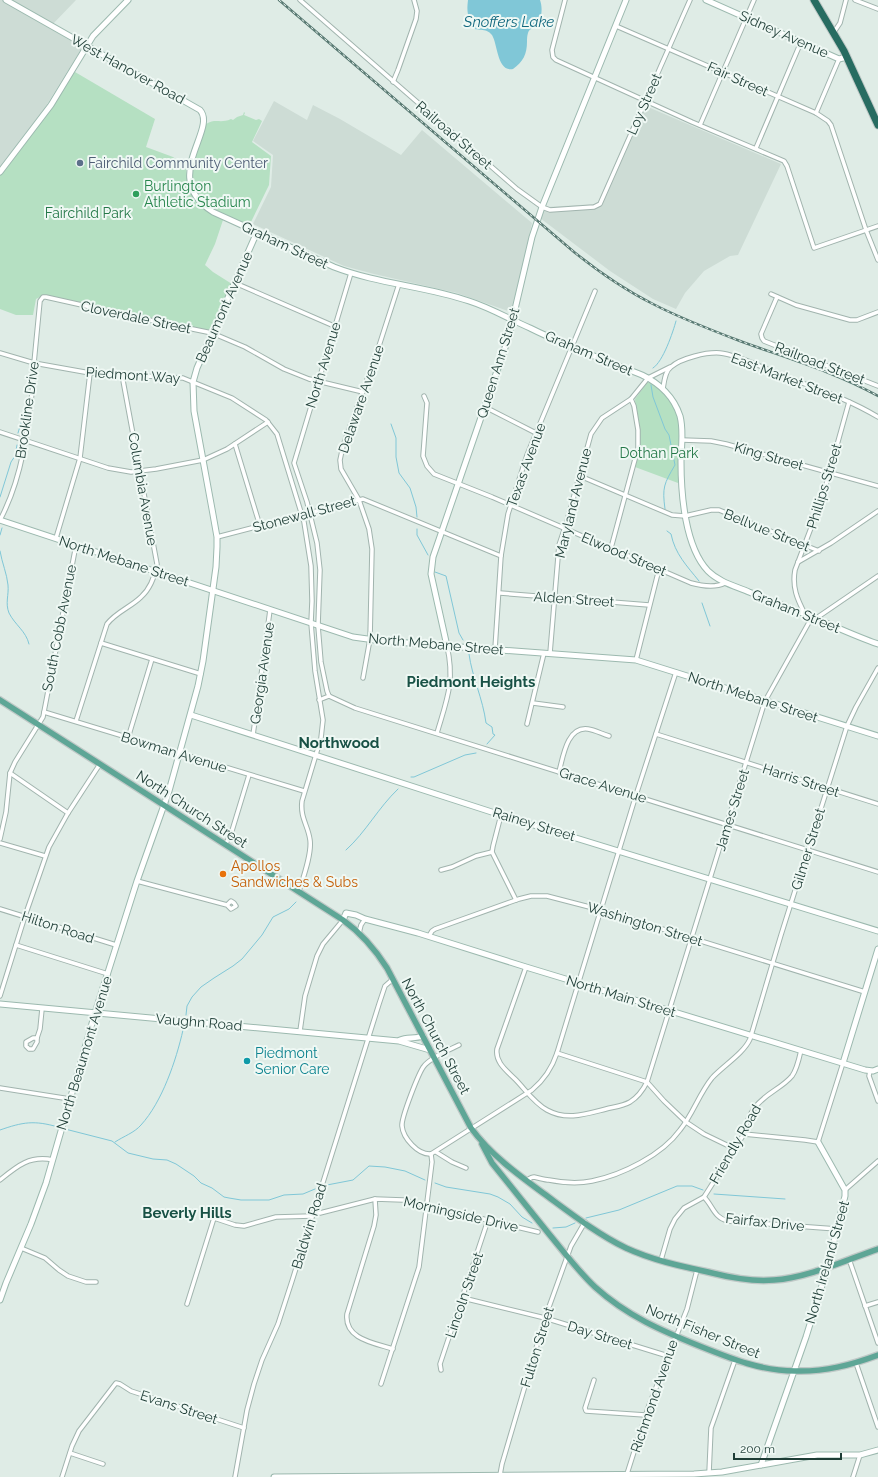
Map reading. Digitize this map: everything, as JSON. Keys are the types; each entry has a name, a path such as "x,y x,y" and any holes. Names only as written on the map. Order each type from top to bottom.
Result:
{"highway":[{"path":"814,0 834,32 847,57 878,125"}],"main road":[{"name":"North Church Street","path":"0,700 299,892 359,933 382,961 393,979 471,1128 480,1140 506,1165 526,1181 616,1242 639,1253 697,1270 741,1279 766,1281 801,1275 878,1249"},
{"name":"North Fisher Street","path":"480,1140 492,1163 568,1257 590,1281 617,1305 644,1322 735,1360 763,1368 794,1371 827,1369 856,1363 878,1355"}],"street":[{"name":"West Hanover Road","path":"6,0 202,111 204,124 190,164"},
{"path":"0,172 51,104 87,45 100,27 128,0"},
{"name":"Railroad Street","path":"300,0 517,189 542,207"},
{"path":"307,6 308,0"},
{"path":"393,82 416,19 417,11 414,0"},
{"path":"565,0 552,50 553,57 556,60 595,79 782,160 786,164 814,248 878,226"},
{"name":"Queen Ann Street","path":"437,733 451,683 451,664 434,587 431,569 433,557 508,339 532,237 542,207 626,0"},
{"name":"Loy Street","path":"542,207 550,210 598,206 601,202 690,0"},
{"name":"Sidney Avenue","path":"706,0 839,59"},
{"path":"700,125 754,0"},
{"path":"834,32 839,26 846,0"},
{"path":"855,0 878,9"},
{"name":"Fair Street","path":"616,26 816,113 830,122 866,230 878,260"},
{"path":"756,148 801,42"},
{"path":"816,113 839,59 847,57"},
{"name":"Graham Street","path":"190,164 190,178 195,196 203,205 213,212 351,273 367,278 457,297 492,309 530,329 648,378 663,389 673,402 679,415 682,440 681,475 685,516 694,546 703,564 712,575 725,583 878,644"},
{"name":"Beaumont Avenue","path":"212,590 216,567 217,538 194,412 193,382 197,368 257,232"},
{"name":"North Avenue","path":"295,457 351,273"},
{"path":"235,283 334,326"},
{"name":"Delaware Avenue","path":"363,678 370,639 372,550 369,529 359,500 343,474 340,460 343,446 378,349 399,284"},
{"name":"Texas Avenue","path":"495,649 500,593 501,556 505,528 511,505 523,465 595,291"},
{"path":"771,294 801,306 850,320 857,320 878,312"},
{"name":"Cloverdale Street","path":"41,298 46,297 212,333 245,347 291,372 318,382 363,392"},
{"name":"Railroad Street","path":"777,297 761,334 763,340 878,386"},
{"name":"Brookline Drive","path":"0,520 12,491 26,440 35,367 34,363 41,298"},
{"name":"Piedmont Way","path":"0,353 34,363 90,373 179,377 232,398 268,422 277,434 302,515 311,566 311,623 315,671 323,726 302,801 304,822 309,834 311,845 299,892"},
{"name":"East Market Street","path":"648,378 692,357 709,353 721,353 741,359 849,402 878,417"},
{"path":"663,389 670,367"},
{"path":"56,538 80,458 90,373"},
{"name":"Columbia Avenue","path":"76,722 107,624 115,615 143,596 155,571 156,564 122,375"},
{"name":"Maryland Avenue","path":"527,724 547,653 558,552 593,429 606,415 631,400 648,378"},
{"name":"Elwood Street","path":"424,396 427,403 422,456 425,463 434,474 511,505 691,583 701,586 717,586 725,583"},
{"path":"611,548 636,457 638,439 637,424 631,400"},
{"name":"Phillips Street","path":"805,614 794,589 794,579 798,562 822,499 849,402"},
{"path":"485,407 536,433"},
{"path":"0,432 115,470 140,472 203,460 235,444 268,422"},
{"name":"King Street","path":"682,440 712,441 726,444 878,486"},
{"path":"235,444 260,526"},
{"path":"284,455 295,457 294,468 310,513 317,543 320,570 318,626 321,662 326,692 329,696 319,700"},
{"name":"Bellvue Street","path":"580,476 665,512 685,516 711,510 719,510 819,550"},
{"name":"Stonewall Street","path":"217,538 359,500 367,500 501,556"},
{"path":"798,562 878,511"},
{"name":"North Mebane Street","path":"0,520 345,634 370,639 447,646 636,660 878,736"},
{"name":"South Cobb Avenue","path":"10,773 15,762 39,725 44,712 76,545"},
{"path":"636,660 659,569"},
{"name":"James Street","path":"526,967 497,1049 500,1064 541,1106 559,1115 577,1116 628,1103 639,1095 647,1082 766,701 814,618 878,576"},
{"name":"North Beaumont Avenue","path":"0,1300 39,1204 116,945 164,805 191,715 201,674 212,590"},
{"name":"Alden Street","path":"500,593 649,605"},
{"name":"Georgia Avenue","path":"253,735 270,610"},
{"path":"101,643 201,674"},
{"path":"128,738 152,659"},
{"name":"Gilmer Street","path":"526,1181 535,1177 565,1182 579,1182 604,1178 630,1167 660,1150 674,1138 686,1122 709,1082 745,1047 750,1039 847,726 878,668"},
{"path":"459,1045 435,1058 423,1067 402,1125 402,1130 414,1148 423,1153 431,1154 436,1152 471,1128 528,1093 537,1086 546,1075 557,1053 636,796 676,672"},
{"name":"Grace Avenue","path":"329,696 355,708 878,872"},
{"path":"533,703 563,706"},
{"name":"Bowman Avenue","path":"44,712 304,791"},
{"name":"Rainey Street","path":"191,715 501,814 878,931"},
{"path":"560,772 567,745 574,734 586,729 609,736"},
{"name":"Harris Street","path":"656,734 878,804"},
{"path":"0,996 45,856 68,813 100,764"},
{"path":"0,839 6,812 10,773 68,813"},
{"path":"226,845 231,834 249,775"},
{"path":"501,814 492,846 492,852 516,900"},
{"path":"0,843 45,856"},
{"path":"441,870 452,867 476,856 492,852"},
{"path":"137,881 227,905"},
{"name":"Washington Street","path":"429,936 435,929 516,900 531,896 547,896 601,910 865,992"},
{"name":"Hilton Road","path":"0,909 116,945"},
{"name":"North Main Street","path":"342,920 346,914 356,915 365,919 429,936 578,983 843,1063 870,1070 878,1069"},
{"path":"359,933 361,925 365,919"},
{"path":"300,1031 305,996 317,956 323,944 342,920"},
{"path":"16,945 108,974"},
{"path":"744,1134 818,1142 878,949"},
{"name":"Baldwin Road","path":"235,1477 255,1380 278,1324 385,986 393,979"},
{"name":"Vaughn Road","path":"0,1004 399,1041 430,1050"},
{"path":"36,1038 40,1029 42,1008"},
{"name":"Vaughn Road","path":"399,1041 405,1038 413,1039 423,1036"},
{"name":"Friendly Road","path":"661,1260 674,1219 684,1208 704,1197 736,1149 744,1134 747,1122 753,1109 760,1100 791,1077 797,1067 802,1050"},
{"path":"557,1053 647,1082 686,1122 704,1134 736,1149"},
{"path":"870,1070 869,1076 878,1101"},
{"path":"0,1088 70,1099"},
{"name":"North Ireland Street","path":"761,1465 794,1371 828,1266 845,1196 845,1190 818,1142"},
{"path":"436,1152 452,1162 466,1168"},
{"path":"381,1384 419,1267 432,1162 431,1154"},
{"path":"0,1180 19,1165 29,1160 41,1158 53,1160"},
{"path":"845,1190 878,1161"},
{"name":"Fairfax Drive","path":"704,1197 715,1214 721,1219 728,1221 837,1229"},
{"path":"376,1200 374,1226 347,1314 347,1322 350,1330 356,1336 393,1348"},
{"name":"Morningside Drive","path":"314,1212 323,1212 376,1200 403,1200 538,1232"},
{"path":"187,1304 214,1218 235,1225 244,1226 276,1217 312,1216"},
{"name":"Lincoln Street","path":"442,1370 440,1364 488,1220"},
{"name":"Fulton Street","path":"500,1475 545,1318 574,1240 585,1222"},
{"path":"21,1248 45,1258 68,1276 86,1282 96,1282"},
{"path":"849,1259 878,1343"},
{"name":"Richmond Avenue","path":"626,1476 645,1415 687,1309 697,1270"},
{"name":"Day Street","path":"463,1298 545,1318 668,1356"},
{"path":"865,1306 878,1302"},
{"path":"709,1473 711,1428 735,1360"},
{"path":"856,1363 878,1427"},
{"path":"594,1380 585,1408 587,1412 645,1415"},
{"name":"Evans Street","path":"70,1452 75,1438 82,1427 116,1383 131,1391 244,1428"},
{"path":"274,1477 500,1475 626,1476 709,1473 817,1455 860,1455 878,1450"},
{"path":"62,1477 70,1452 103,1464"},
{"path":"853,1477 860,1455"}],"shaded area":[{"path":"0,0 76,0 50,27 83,46 38,119 0,167"},
{"path":"274,101 307,120 313,105 401,155 422,130 532,223 513,309 508,311 457,293 344,266 253,224 271,187 273,155 253,141"},
{"path":"641,104 781,164 738,255 730,256 704,271 685,293 676,309 653,299 610,271 540,218 546,207 597,204"}],"green space":[{"name":"Fairchild Park","path":"75,72 155,119 146,147 173,157 185,166 191,192 194,197 202,207 223,220 215,244 205,265 232,284 213,327 208,330 44,295 36,299 33,315 16,315 0,309 0,175"},
{"path":"244,112 244,115 262,121 252,142 271,156 269,185 251,222 254,227 231,218 209,205 201,197 195,187 192,176 194,157 206,124 213,121 233,120 243,115"},
{"name":"Dothan Park","path":"651,382 660,389 673,406 680,427 678,483 635,467 638,450 635,399 647,383"}],"water":[{"name":"Snoffers Lake","path":"468,0 540,0 542,10 539,21 528,32 524,57 513,69 508,69 501,62 492,35 487,31 472,27 467,8"}],"waterway":[{"path":"653,368 657,365 664,353 676,321"},
{"path":"651,385 653,397 665,429 669,435 675,465 668,477 664,490 665,509"},
{"path":"18,433 21,423"},
{"path":"391,424 396,438 396,457 399,473 410,488 416,507 417,517"},
{"path":"0,497 11,462 15,456 17,445"},
{"path":"0,535 2,528"},
{"path":"417,529 417,535 428,555"},
{"path":"667,531 671,534 675,548 682,559 699,581"},
{"path":"0,551 7,581 7,602 9,613 28,639 29,644"},
{"path":"435,572 446,576 459,633 463,640"},
{"path":"702,603 710,626"},
{"path":"469,654 486,723 492,727 493,734 495,735 487,744"},
{"path":"411,777 465,755 476,753"},
{"path":"346,850 360,836 384,804 398,789"},
{"path":"186,1015 187,1006 192,997 201,987 242,959 262,935 273,917 289,909 296,902"},
{"path":"115,1142 138,1128 149,1116 162,1093 172,1068 183,1030"},
{"path":"0,1130 15,1125 29,1123 42,1123 58,1127"},
{"path":"65,1129 112,1141 128,1153 153,1159 167,1160 176,1164 194,1176 201,1183 212,1188 224,1197 241,1200 269,1200 284,1195 303,1194 315,1189"},
{"path":"327,1185 353,1180 369,1166 385,1167 405,1171 425,1180"},
{"path":"435,1183 446,1187 490,1194 498,1197 510,1204 522,1217 532,1223"},
{"path":"586,1218 619,1210 677,1186 692,1186 703,1190"},
{"path":"714,1194 785,1199"},
{"path":"553,1228 566,1227 575,1223"}],"railway":[{"path":"279,0 574,252 612,280 643,299 685,319 828,373 862,387 878,396"}],"place":[{"name":"Fairchild Community Center","path":"80,163"},
{"name":"Burlington Athletic Stadium","path":"136,194"},
{"name":"Apollos Sandwiches & Subs","path":"223,874"},
{"name":"Piedmont Senior Care","path":"247,1061"}],"district":[{"name":"Piedmont Heights","path":"471,682"},
{"name":"Northwood","path":"339,743"},
{"name":"Beverly Hills","path":"187,1213"}]}
